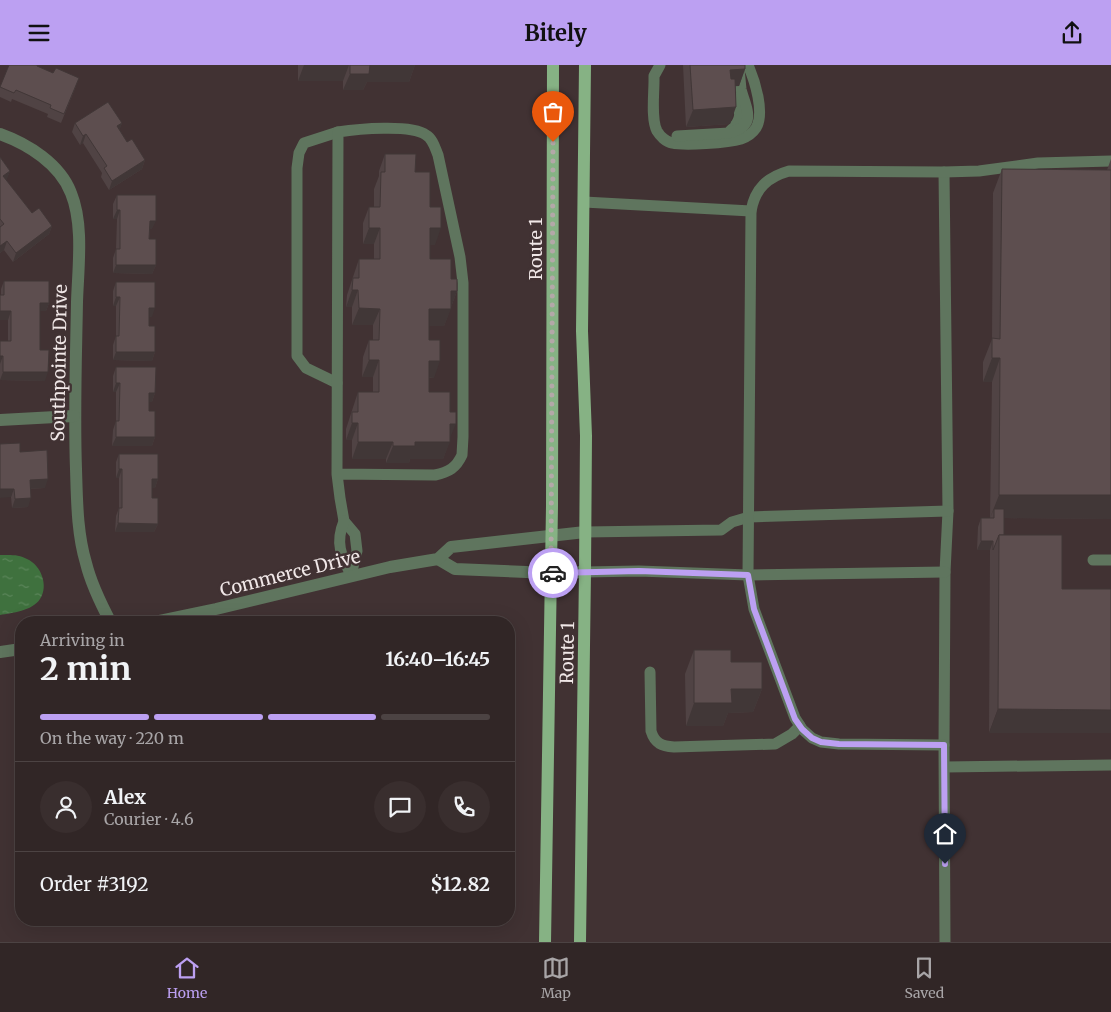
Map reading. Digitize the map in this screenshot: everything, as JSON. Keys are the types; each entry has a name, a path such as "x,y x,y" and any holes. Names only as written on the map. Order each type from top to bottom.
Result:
{"main road":[{"name":"Route 1","path":"545,942 552,536 553,65"},
{"name":"Route 1","path":"580,942 586,435 582,331 585,65"}],"street":[{"name":"Southpointe Drive","path":"0,134 34,151 46,160 65,182 74,201 77,215 79,257 74,416 77,493 82,546 86,563 98,598 107,616"},
{"path":"0,419 74,416"},
{"name":"Commerce Drive","path":"182,616 351,575 438,559 451,547 585,533"},
{"path":"438,559 455,569 551,573 585,572"},
{"path":"0,652 15,650"}],"lane":[{"path":"660,65 654,81 654,124 657,132 663,137 668,141 679,144 731,141 748,137 755,130 760,115 752,74 748,65"},
{"path":"654,124 663,132 672,136 729,133 742,128 748,117 746,103 741,87 731,67"},
{"path":"729,86 740,114 739,120 729,133"},
{"path":"337,383 306,368 296,356 298,153 304,143 338,132 358,129 411,129 422,132 431,139 438,155 453,221 462,274 462,455 456,466 450,471 435,475 337,473"},
{"path":"338,132 337,473 344,521 339,534 341,554 351,575"},
{"path":"944,745 839,744 821,742 812,738 795,719 754,609 748,575 751,211 753,201 762,185 777,175 790,171 979,171 1038,163 1111,161"},
{"path":"944,172 948,511 945,571 945,942"},
{"path":"584,203 751,211"},
{"path":"585,533 721,530 732,522 749,517 948,511"},
{"path":"344,521 355,534 357,551 351,575"},
{"path":"1093,560 1111,560"},
{"path":"585,572 639,571 748,575 945,571"},
{"path":"650,673 651,731 653,738 661,745 674,747 775,745 792,734 800,726"},
{"path":"944,767 1111,765"}],"water":[{"path":"0,555 24,557 32,562 40,571 44,582 43,594 32,606 22,611 0,615"}],"building":[{"path":"9,65 37,65 53,73 56,68 79,78 64,114 50,108 51,105 16,90 14,93 0,87"},
{"path":"350,65 370,65 369,74 350,74"},
{"path":"690,65 745,65 745,69 730,70 731,79 735,79 736,107 693,110"},
{"path":"108,102 122,123 117,126 127,142 132,139 145,160 112,181 104,168 107,166 86,134 83,136 75,123"},
{"path":"385,154 416,154 415,172 430,172 430,207 441,207 441,228 430,228 430,259 451,259 451,279 457,279 457,291 451,291 451,309 429,309 429,340 440,340 440,361 429,361 429,392 450,392 450,412 456,412 456,424 450,424 450,442 415,442 415,446 393,446 393,442 358,442 358,423 352,423 352,412 358,412 358,392 379,392 379,360 369,360 369,340 379,340 380,309 359,308 358,290 352,290 353,278 359,278 359,259 380,259 380,228 369,228 369,207 380,207 381,172 385,172"},
{"path":"0,157 10,171 3,176 32,213 39,208 52,226 16,253 7,241 0,246 0,227 4,224 0,219"},
{"path":"1002,169 1111,170 1111,495 999,495 1000,358 992,358 992,338 1000,339"},
{"path":"117,195 156,195 156,221 150,221 149,239 156,239 156,265 116,265 116,249 120,249 120,210 117,210"},
{"path":"4,281 49,281 49,303 40,303 40,350 49,350 48,372 3,372 3,356 0,356 0,341 11,341 11,311 0,311 0,295 4,295"},
{"path":"116,282 155,282 155,308 149,308 149,326 155,326 155,352 116,352 116,336 119,336 120,297 116,297"},
{"path":"116,367 156,367 155,393 149,393 149,411 155,411 155,437 116,437 116,421 119,421 120,383 116,383"},
{"path":"20,443 20,452 47,450 48,479 30,480 31,498 15,499 14,489 0,489 0,444"},
{"path":"119,454 158,454 158,479 152,479 152,498 158,498 158,524 118,523 119,508 122,508 122,469 119,469"},
{"path":"994,509 1004,509 1004,535 999,535 993,550 993,541 981,541 981,518 994,518"},
{"path":"999,535 1062,535 1062,589 1111,589 1111,710 998,709"},
{"path":"694,650 731,650 731,662 762,662 762,689 731,689 732,703 694,703"}],"way so far":[{"path":"553,142 551,573 553,573"}],"route":[{"path":"553,573 639,571 748,575 754,609 795,719 812,738 821,742 839,744 944,745 945,864"}]}
